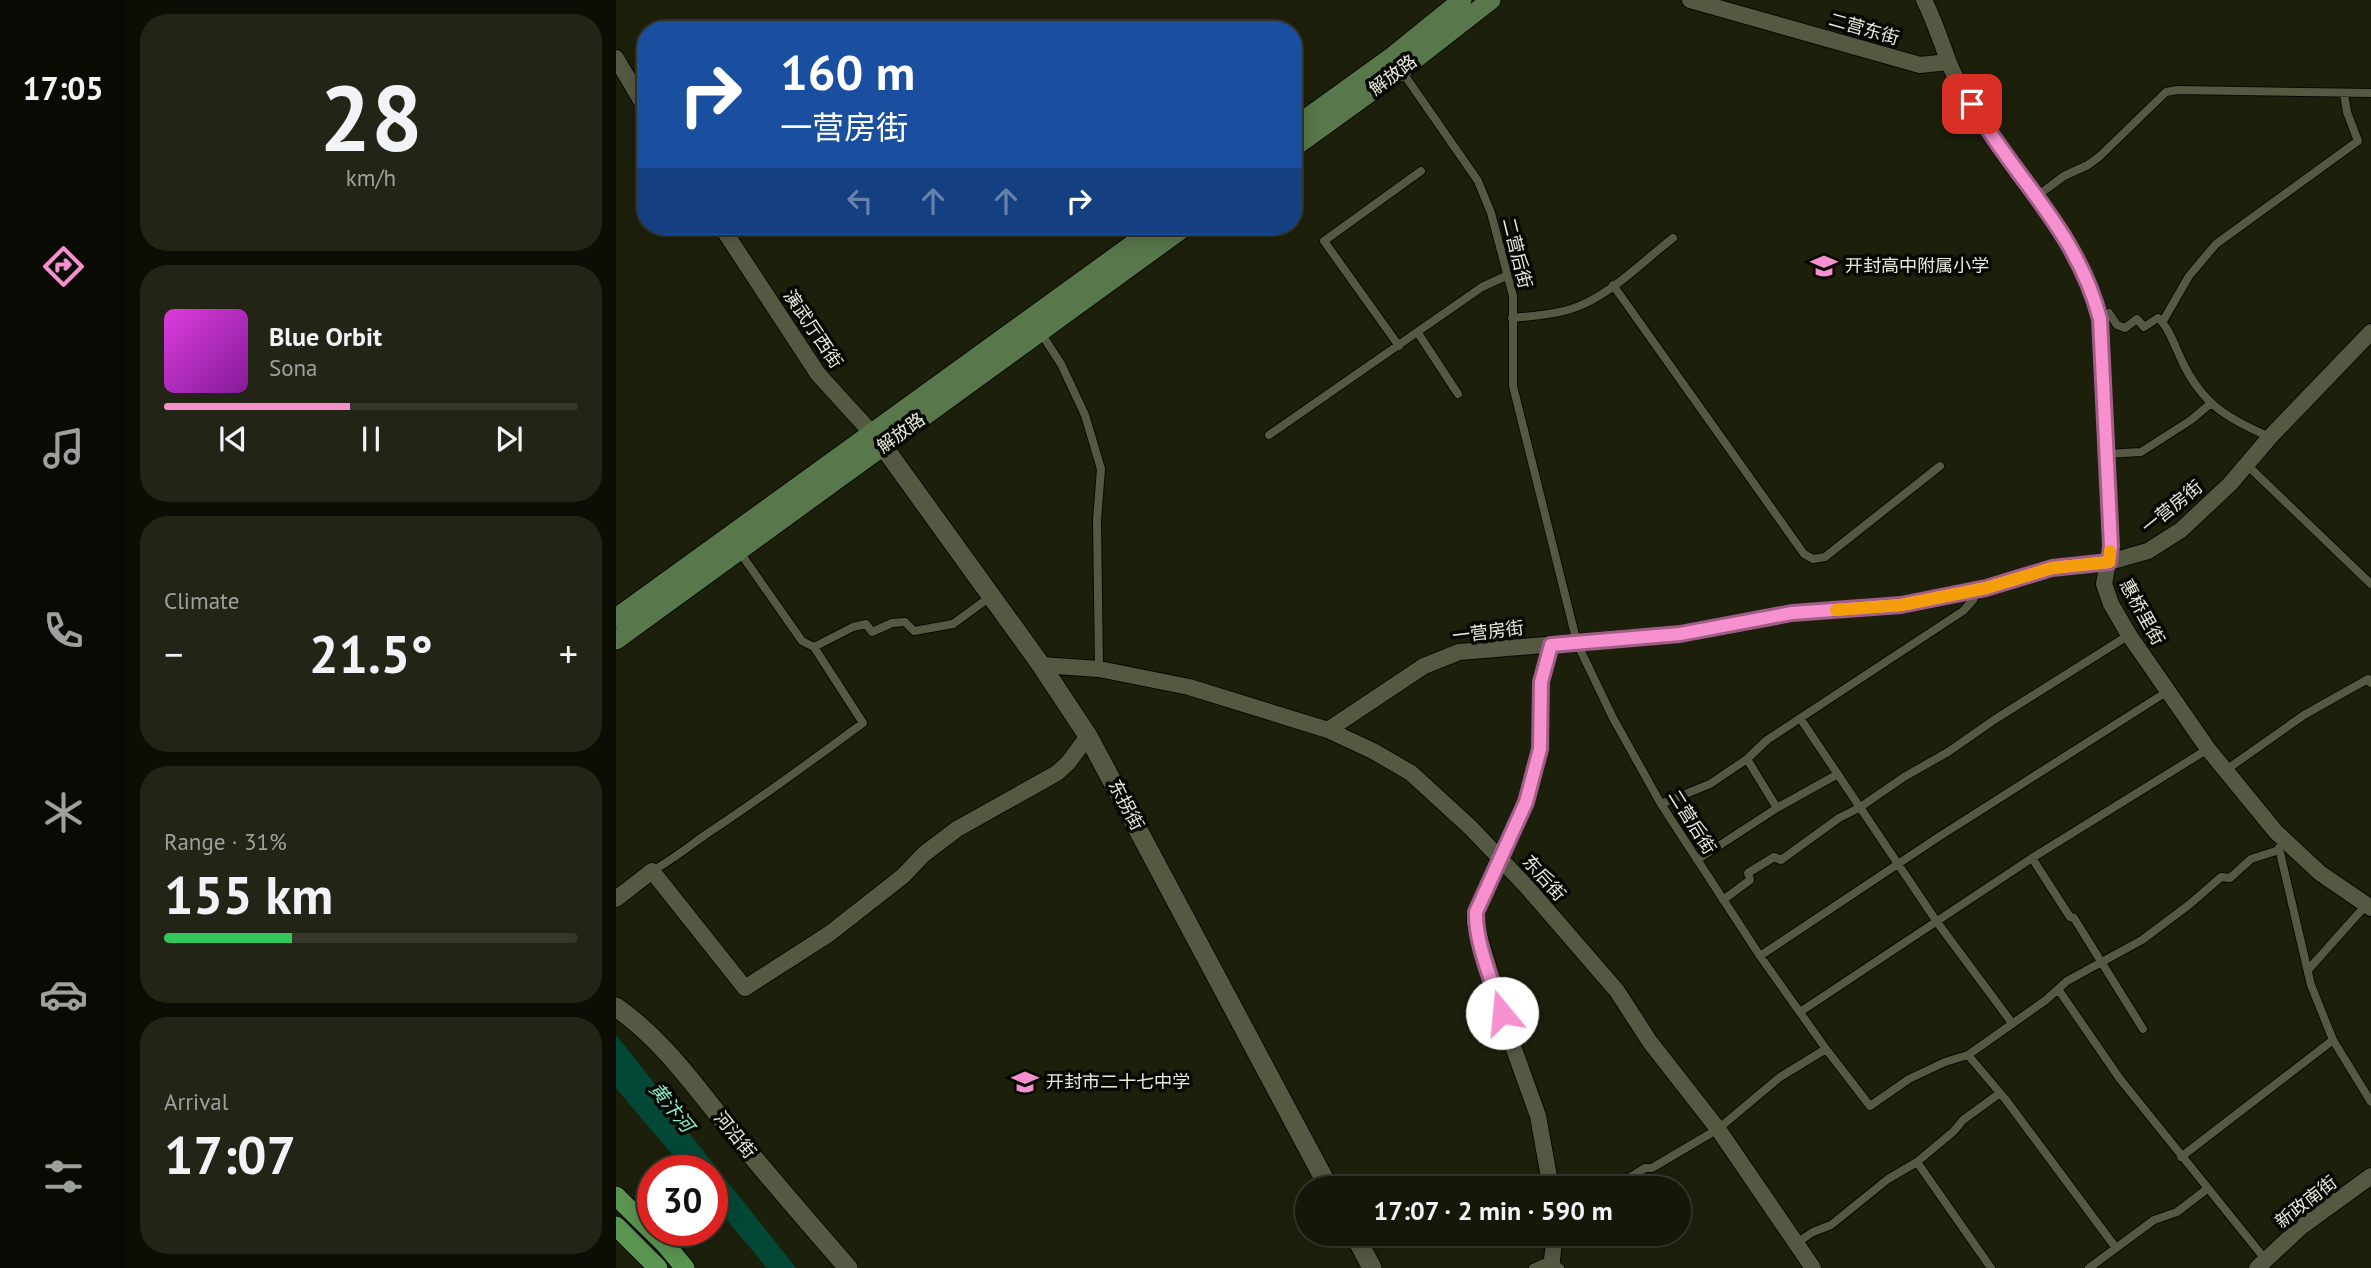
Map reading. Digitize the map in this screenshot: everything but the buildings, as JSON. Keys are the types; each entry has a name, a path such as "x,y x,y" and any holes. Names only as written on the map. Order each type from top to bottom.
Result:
{"main road":[{"name":"解放路","path":"1302,122 1393,56 1462,0"},
{"name":"解放路","path":"1302,142 1491,0"},
{"name":"解放路","path":"617,639 738,551 877,439 1145,235"},
{"name":"解放路","path":"616,618 877,439 1040,332 1174,235"},
{"path":"616,1196 665,1244 685,1268"},
{"path":"616,1226 658,1268"}],"street":[{"name":"二营东街","path":"1690,0 1920,65 1948,62"},
{"name":"惠桥里街","path":"1924,0 1941,37 1948,62 1985,126 2060,227 2093,292 2100,319 2111,546 2104,584 2111,604 2129,635 2208,749 2276,832 2320,873 2368,907"},
{"path":"616,58 637,94"},
{"name":"演武厅西街","path":"727,235 818,374 877,439"},
{"name":"一营房街","path":"1328,730 1424,666 1459,652 1680,634 1792,613 1901,605 1977,590 2052,568 2109,562 2148,551 2181,530 2230,485 2270,437 2371,331"},
{"name":"东拐街","path":"877,439 1041,665 1088,736 1323,1176"},
{"path":"1549,1176 1538,1116 1510,1038 1475,923 1476,912 1526,802 1540,749 1541,682 1551,645"},
{"name":"东后街","path":"1041,665 1099,669 1189,687 1328,730 1373,751 1411,774 1471,828 1527,887 1616,991 1650,1042 1718,1129 1813,1268"},
{"path":"616,899 652,872 745,988 829,934 957,829 1057,773 1088,736"},
{"name":"河沿街","path":"616,1007 663,1047 778,1188 848,1268"},
{"name":"新政南街","path":"2261,1265 2301,1227 2371,1176"},
{"path":"1360,1246 1372,1268"},
{"path":"1554,1265 1555,1246"}],"lane":[{"name":"二营后街","path":"1401,70 1478,181 1491,214 1513,296 1513,386 1577,643 1613,718 1697,860 1760,956 1870,1106 1909,1079 1945,1062 1968,1055 2067,981 2160,927 2221,877 2230,878 2251,859 2279,850"},
{"path":"2038,196 2064,176 2101,156 2166,92 2371,93"},
{"path":"2162,321 2189,276 2216,244 2358,141 2347,113 2344,94"},
{"path":"1399,346 1324,242 1421,171"},
{"path":"1512,318 1569,310 1584,304 1613,285 1672,238"},
{"path":"1269,435 1482,287 1508,275"},
{"path":"1613,285 1804,554 1813,559 1825,557 1940,466"},
{"path":"2100,319 2109,313 2117,325 2124,328 2137,319 2144,327 2158,317 2188,374 2210,404 2236,422 2270,437"},
{"path":"1040,332 1061,364 1085,415 1101,469 1097,520 1099,669"},
{"path":"1418,332 1458,394"},
{"path":"2106,454 2141,452 2191,420 2210,404"},
{"path":"2247,465 2371,584"},
{"path":"652,872 680,856 863,723 814,647 802,641 738,551"},
{"path":"1661,803 1710,784 1747,759 1767,740 1963,611 1973,600 1977,590"},
{"path":"814,647 866,624 872,632 892,623 905,622 914,631 953,624 991,596"},
{"path":"1723,900 1750,880 1748,873 1774,857 1781,860 1839,818 1859,808 2129,635"},
{"path":"2226,770 2304,715 2368,679 2371,682"},
{"path":"1760,956 2168,691"},
{"path":"1800,718 1937,922 2012,1023"},
{"path":"1800,1012 2032,858 2208,749"},
{"path":"1747,759 1777,808"},
{"path":"1697,860 1777,808 1838,774"},
{"path":"2276,832 2311,985 2333,1040 2371,1102"},
{"path":"2032,858 2070,917 2074,918 2143,1029"},
{"path":"2308,970 2368,907"},
{"path":"2058,989 2120,1079 2207,1189 2261,1265"},
{"path":"2181,1157 2333,1040"},
{"path":"1632,1176 1645,1168 1652,1168 1718,1129 1780,1077 1826,1049"},
{"path":"1968,1055 2000,1093 2116,1248"},
{"path":"1796,1244 1831,1225 1881,1185 1917,1162 1963,1121 2000,1093"},
{"path":"1917,1162 1992,1268"},
{"path":"2089,1268 2154,1220 2178,1212 2207,1189"},
{"path":"1533,1268 1554,1265"}],"shaded area":[{"path":"616,1035 706,1155 673,1155 616,1088"},
{"path":"728,1182 796,1268 767,1268 728,1221"}],"slow traffic":[{"path":"1836,610 1901,605 1986,588 2021,575 2052,568 2109,562 2110,551"}],"place":[{"name":"开封高中附属小学","path":"1824,266"},
{"name":"开封市二十七中学","path":"1025,1082"}],"route":[{"path":"1502,1013 1475,923 1476,912 1526,802 1540,749 1541,682 1551,645 1680,634 1792,613 1901,605 1986,588 2021,575 2052,568 2109,562 2111,546 2100,319 2093,292 2060,227 2007,157 1972,104"}],"water label":[{"name":"黄汴河","path":"672,1107"}]}
